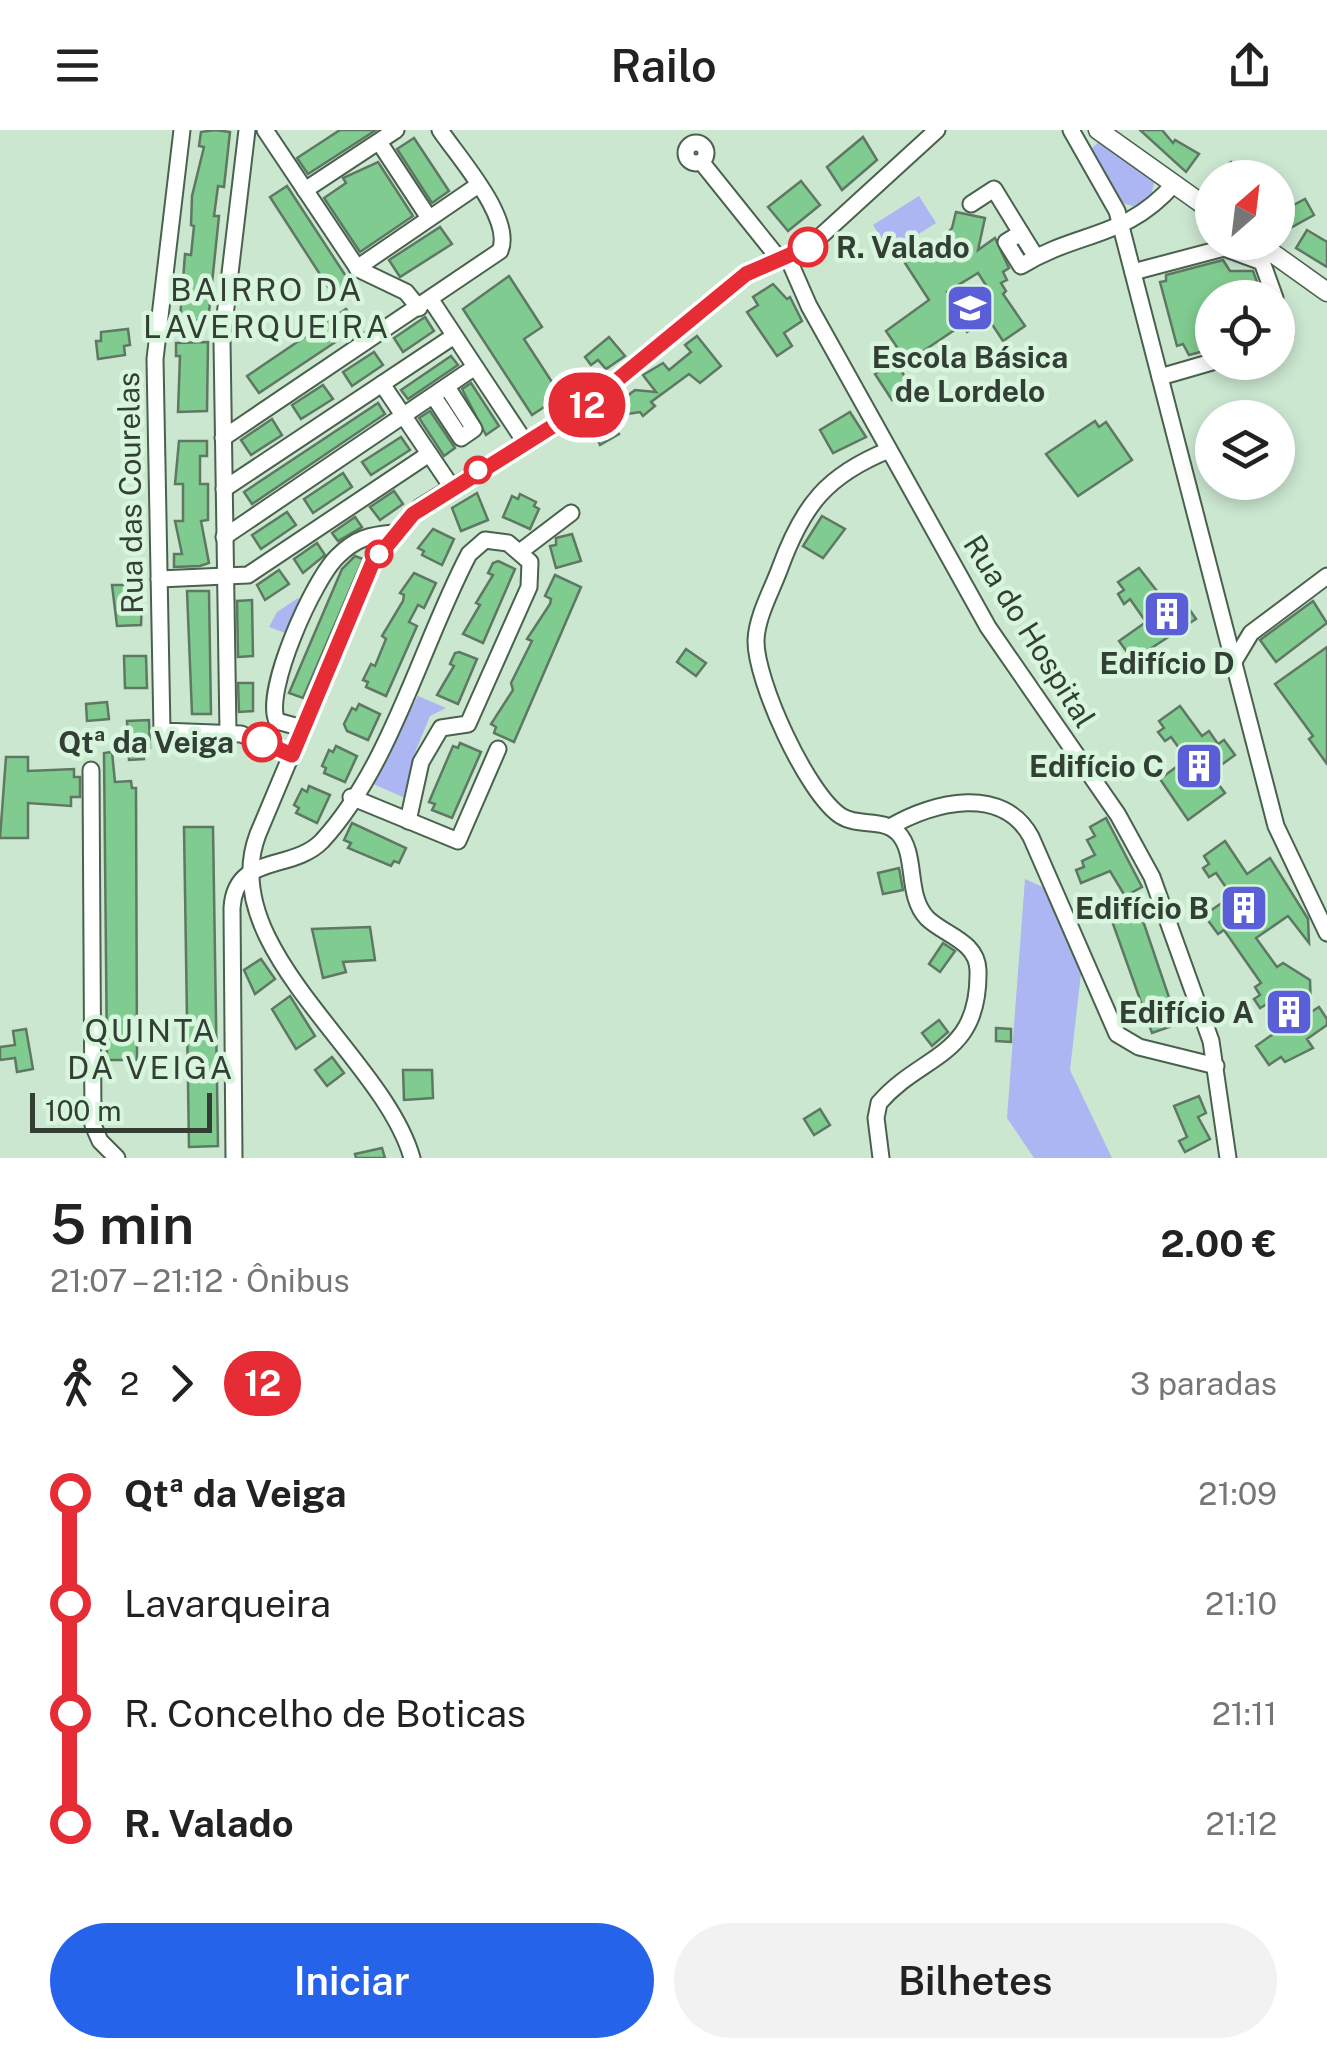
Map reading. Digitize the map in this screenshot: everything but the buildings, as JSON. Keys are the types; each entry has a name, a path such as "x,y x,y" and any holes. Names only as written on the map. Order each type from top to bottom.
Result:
{"main road":[{"path":"1098,130 1195,199"},
{"path":"1283,260 1327,292"}],"street":[{"name":"Rua das Courelas","path":"182,130 155,358 162,732 228,733"},
{"path":"247,130 223,311 228,733 247,736 292,755"},
{"path":"265,130 357,268 424,304 454,336 525,442"},
{"path":"305,190 396,130"},
{"path":"222,438 492,259 503,246 500,220 440,130"},
{"path":"412,1158 397,1122 276,951 252,898 248,872 254,842 364,581 394,533 450,486 588,404 746,274 784,259 846,217 937,130"},
{"path":"1071,130 1111,195 1278,832 1327,933"},
{"path":"379,142 430,218"},
{"name":"Rua do Hospital","path":"703,164 784,259 994,637 1135,844 1171,922 1216,1066 1228,1158"},
{"path":"971,204 994,189 1021,233 1006,242 1021,266 1145,214 1174,184"},
{"path":"357,268 477,186"},
{"path":"1132,272 1228,248 1262,262 1268,280"},
{"path":"224,489 454,336"},
{"path":"1160,377 1195,367"},
{"path":"224,537 475,368"},
{"path":"382,384 450,486"},
{"path":"160,579 248,575 427,451 454,428 460,438 474,429 440,392"},
{"path":"889,450 846,470 818,495 789,544 756,643 780,720 828,804 854,822 890,827 922,812 954,805 991,804 1012,811 1031,837 1117,1034 1146,1050 1216,1066"},
{"path":"521,551 572,513"},
{"path":"302,728 277,721 273,694 317,587 335,559 360,538 394,533"},
{"path":"234,1158 232,908 236,887 248,872 312,851 351,798 405,700 469,554 492,539 521,551 532,575 468,724 441,728 428,745 408,822"},
{"path":"1233,663 1248,636 1322,580 1327,599"},
{"path":"351,798 458,841 498,749"},
{"path":"91,770 93,1125 100,1141 116,1158"},
{"path":"881,1158 879,1104 955,1045 968,1019 978,973 976,958 966,945 922,912 904,841 890,827"},
{"path":"254,842 279,860"},
{"path":"232,908 252,898"}],"shaded area":[{"path":"1102,139 1155,180 1151,195 1136,207 1122,203 1090,150"},
{"path":"919,196 936,223 890,252 873,225"},
{"path":"298,598 305,603 291,635 269,627 277,612"},
{"path":"418,696 446,708 430,716 414,755 405,798 371,783"},
{"path":"1025,879 1045,888 1081,973 1070,1070 1112,1158 1034,1158 1007,1118"}],"bus line":[{"name":"12","path":"262,742 292,755 372,564 413,514 444,490 588,404 746,274 808,247"}],"place":[{"name":"R. Valado","path":"808,247"},
{"name":"Escola Básica de Lordelo","path":"970,308"},
{"name":"Edifício D","path":"1167,614"},
{"name":"Qtª da Veiga","path":"262,742"},
{"name":"Edifício C","path":"1199,766"},
{"name":"Edifício B","path":"1244,908"},
{"name":"Edifício A","path":"1289,1012"}],"district":[{"name":"BAIRRO DA LAVERQUEIRA","path":"267,308"},
{"name":"QUINTA DA VEIGA","path":"151,1048"}]}
